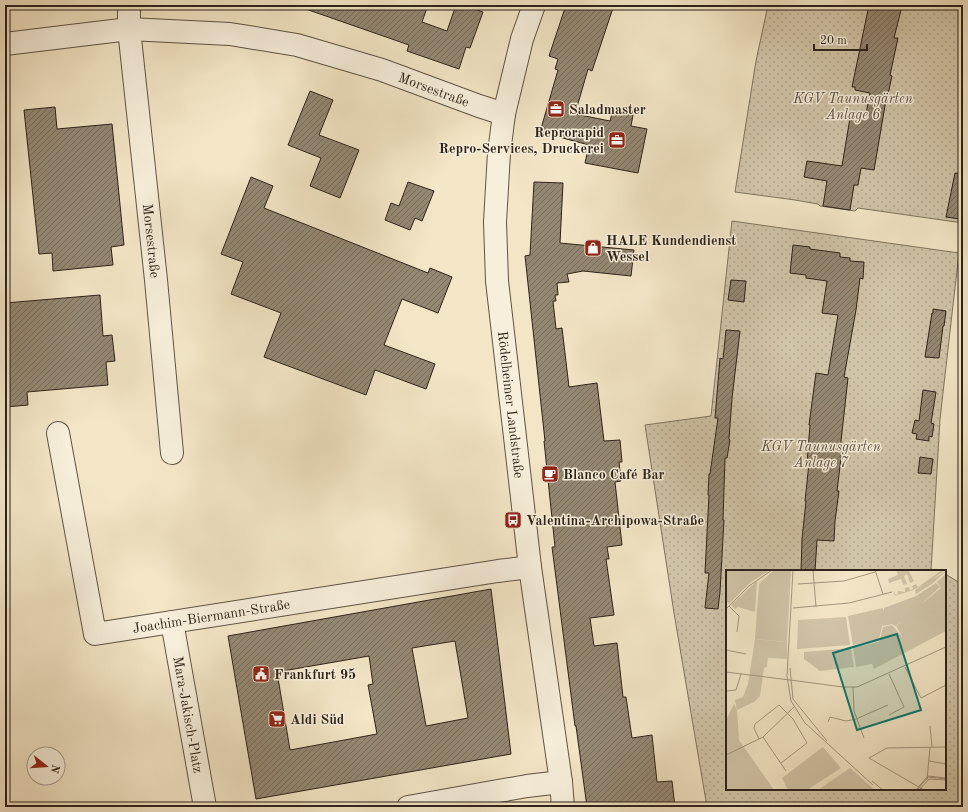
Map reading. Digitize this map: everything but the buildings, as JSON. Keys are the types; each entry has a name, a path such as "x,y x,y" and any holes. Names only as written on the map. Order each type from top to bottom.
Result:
{"street":[{"name":"Morsestraße","path":"129,5 129,29 156,280 172,453"},
{"name":"Rödelheimer Landstraße","path":"534,5 522,39 504,114 499,153 495,222 496,281 530,567 561,782 563,807"},
{"name":"Morsestraße","path":"5,44 129,29 230,34 297,45 382,70 504,114"},
{"name":"Joachim-Biermann-Straße","path":"58,432 94,634 530,567"},
{"name":"Mara-Jakisch-Platz","path":"172,622 205,807"},
{"path":"408,807 527,786 561,782"}],"green space":[{"name":"KGV Taunusgärten Anlage 6","path":"768,5 963,5 963,223 858,208 855,211 820,206 818,204 795,200 735,192 756,61"},
{"name":"KGV Taunusgärten Anlage 7","path":"732,221 959,253 940,419 931,570 726,570 726,790 946,790 947,575 963,585 963,807 707,807 674,613 645,425 711,416"}],"place":[{"name":"Saladmaster","path":"556,109"},
{"name":"Reprorapid Repro-Services, Druckerei","path":"617,140"},
{"name":"HALE Kundendienst Wessel","path":"593,248"},
{"name":"Blanco Café Bar","path":"550,474"},
{"name":"Valentina-Archipowa-Straße","path":"513,520"},
{"name":"Frankfurt 95","path":"261,674"},
{"name":"Aldi Süd","path":"277,719"}]}
